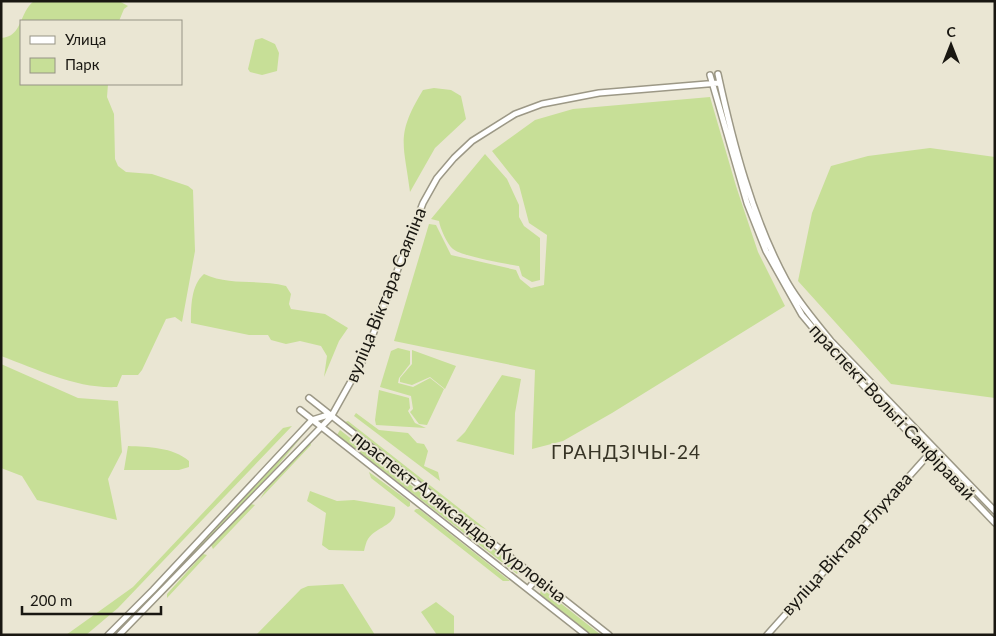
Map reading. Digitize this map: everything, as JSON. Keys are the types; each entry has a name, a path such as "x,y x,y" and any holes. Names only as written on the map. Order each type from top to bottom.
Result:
{"street":[{"name":"праспект Вольгі Санфіравай","path":"718,74 731,131 753,200 786,280 807,312 831,341 995,511"},
{"name":"праспект Вольгі Санфіравай","path":"710,75 747,203 766,251 780,279 802,315 824,343 995,523"},
{"name":"вуліца Віктара Саяпіна","path":"119,635 322,428 364,358 423,203 436,178 472,140 515,114 542,104 599,93 720,83"},
{"path":"780,279 782,275 786,280"},
{"name":"праспект Аляксандра Курловіча","path":"309,398 609,635"},
{"name":"праспект Аляксандра Курловіча","path":"300,410 586,635"},
{"path":"108,635 159,584 312,420 330,416"},
{"name":"вуліца Віктара Глухава","path":"767,635 934,448"},
{"path":"528,589 537,578"}],"green space":[{"path":"34,1 119,1 128,6 124,9 119,20 22,20"},
{"path":"20,23 20,85 108,85 107,97 114,114 115,159 118,166 126,172 152,174 188,186 193,190 195,251 182,322 175,317 166,319 142,370 138,375 122,375 117,387 102,387 73,382 1,356 1,38 8,37 17,29"},
{"path":"262,38 275,44 279,53 277,71 262,75 250,72 248,69 255,40"},
{"path":"434,88 451,90 461,96 466,119 435,148 410,192 404,150 405,130 408,118 423,90"},
{"path":"710,97 758,252 785,306 612,413 563,441 532,449 535,370 394,341 429,224 436,225 451,255 516,270 520,279 531,288 544,285 547,235 529,223 519,185 492,151 535,120 573,109"},
{"path":"930,148 995,157 995,398 891,384 798,281 812,213 831,166 868,156"},
{"path":"485,154 507,179 519,205 519,217 524,226 540,238 540,280 532,282 522,276 519,266 458,252 448,243 439,221 431,219"},
{"path":"204,274 224,280 286,286 291,294 289,304 291,309 325,314 348,328 339,341 324,377 327,356 321,346 300,341 286,344 271,340 268,335 249,335 191,323 194,290"},
{"path":"398,348 410,351 410,364 399,378 398,383 413,387 430,378 444,389 427,425 419,424 410,412 413,409 411,396 380,387 391,351"},
{"path":"412,350 456,366 445,389 430,377 412,385 400,382 400,378 412,364"},
{"path":"1,364 78,398 118,401 122,452 108,479 117,520 37,500 22,476 1,468"},
{"path":"502,375 521,379 515,413 514,455 456,441 465,432"},
{"path":"379,390 409,398 410,408 408,411 415,423 426,428 376,425"},
{"path":"356,413 379,430 408,433 417,443 424,444 428,451 424,466 438,472 440,481 354,416"},
{"path":"348,421 487,530 473,523 345,422"},
{"path":"292,426 118,608 86,635 66,635 133,587 283,428"},
{"path":"340,430 520,570 517,574 337,435"},
{"path":"304,434 275,469 139,613 155,593"},
{"path":"310,442 311,445 260,499 266,489"},
{"path":"128,446 168,450 183,456 189,461 189,467 179,470 124,470"},
{"path":"369,472 410,502 410,506 408,507 371,478"},
{"path":"310,491 337,501 354,500 395,507 395,513 390,522 368,539 364,551 329,550 322,545 326,513 307,501"},
{"path":"251,504 255,505 213,549 211,545"},
{"path":"419,509 510,581 503,581 414,511"},
{"path":"203,554 207,555 167,598 167,594"},
{"path":"343,584 375,635 256,635 301,589 308,586"},
{"path":"541,590 544,590 601,635 592,635 540,594"},
{"path":"436,602 454,616 454,635 437,635 421,612"}],"district":[{"name":"ГРАНДЗІЧЫ-24","path":"626,452"}]}
